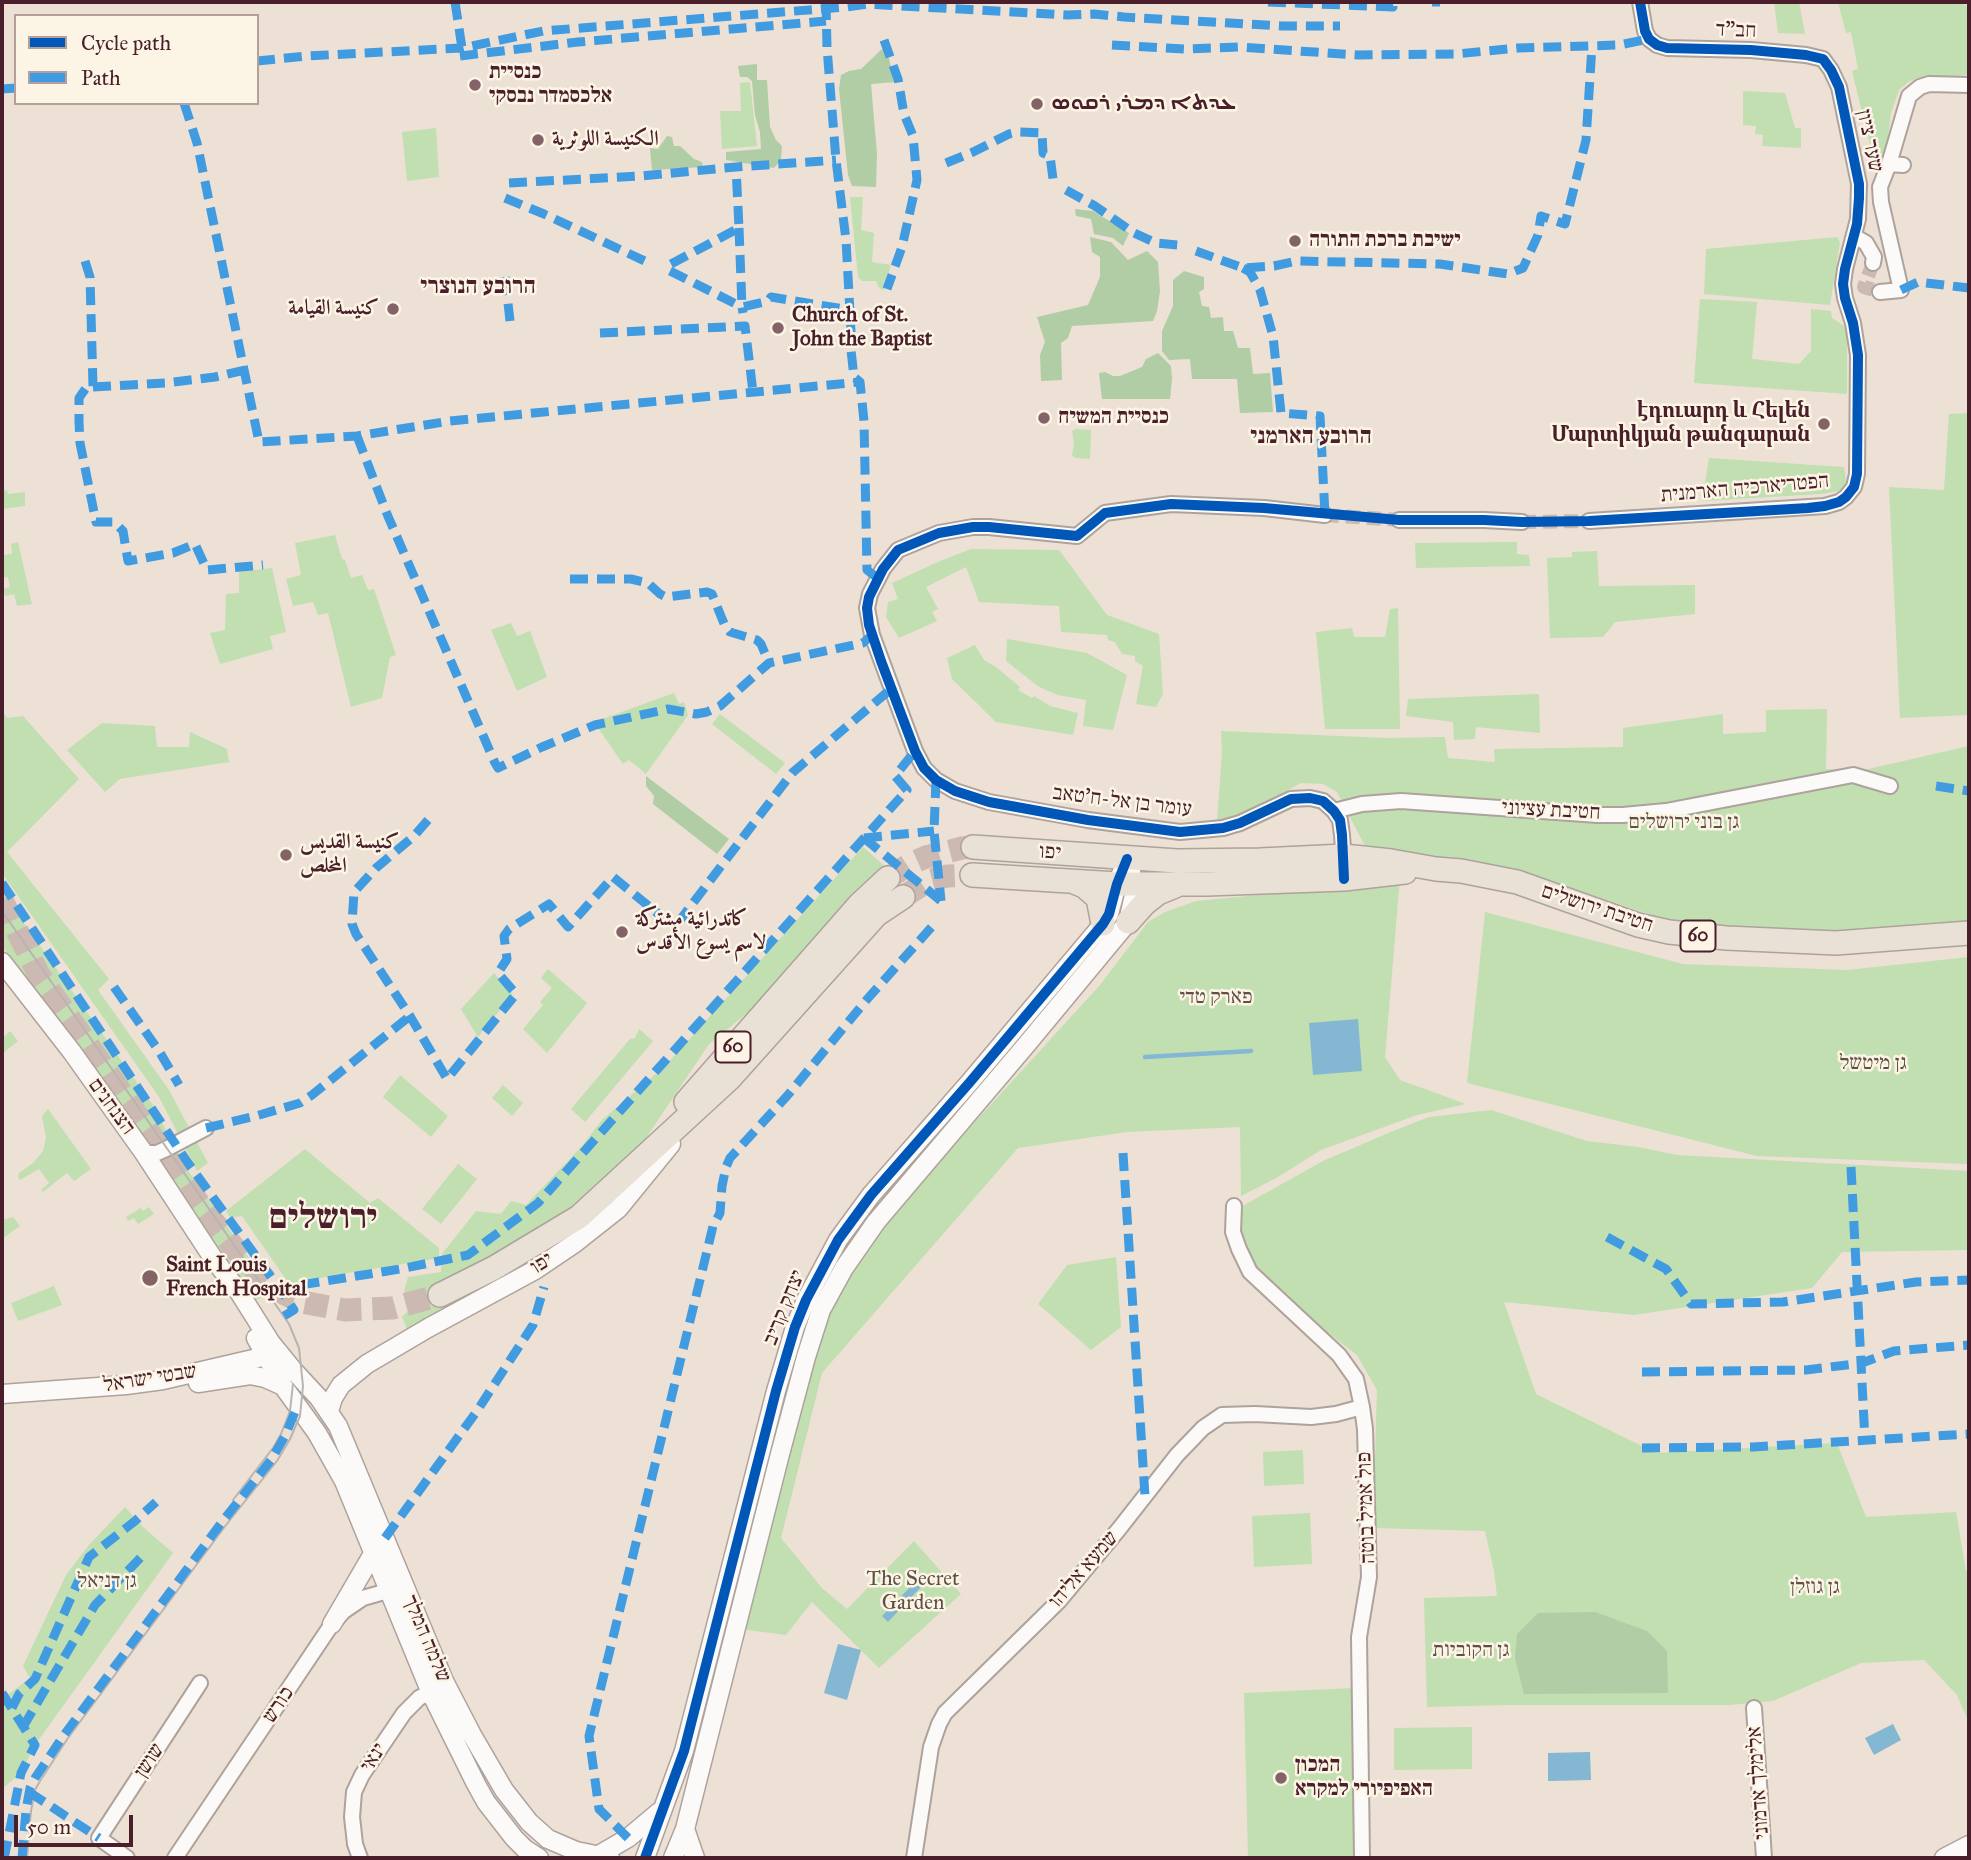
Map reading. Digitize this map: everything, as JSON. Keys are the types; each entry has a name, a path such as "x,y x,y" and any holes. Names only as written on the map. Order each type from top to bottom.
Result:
{"highway":[{"name":"יפו","path":"973,847 1127,859"},
{"name":"חטיבת ירושלים","path":"1127,859 1344,868"},
{"name":"חטיבת ירושלים","path":"1126,884 1260,883 1391,861 1517,882 1639,925 1692,935 1836,943 1969,933"},
{"name":"יפו","path":"972,875 1126,884"},
{"name":"יפו","path":"579,1217 623,1167 648,1145 859,905 888,878"},
{"path":"1074,882 1084,886 1098,898 1103,924"},
{"path":"1128,922 1158,893 1180,884"},
{"name":"יפו","path":"440,1295 494,1268 579,1217 729,1079 876,915 903,897"}],"street":[{"name":"חב\"ד","path":"1640,2 1645,31 1649,39 1657,45 1667,48 1751,50 1823,58"},
{"name":"שער ציון","path":"1823,58 1839,87 1859,184 1858,219 1854,236"},
{"path":"1880,292 1901,290 1880,187 1896,164 1909,96 1930,83 1969,85"},
{"path":"1854,236 1866,243 1874,257 1873,262"},
{"name":"הפטריארכיה הארמנית","path":"1588,521 1808,508 1839,502 1846,497 1854,486 1857,474 1858,355 1843,284 1854,236"},
{"name":"עומר בן אל-ח'טאב","path":"1325,514 1171,504 1105,513 1077,536 989,527 939,533 898,550 883,569 869,597 867,608 869,625 915,751 924,768 936,780 955,791 989,802 1088,820 1180,832 1199,832 1240,823 1291,799 1310,798 1323,801 1334,811"},
{"path":"1399,520 1522,522"},
{"name":"חטיבת עציוני","path":"1334,811 1362,804 1402,801 1598,816 1623,815 1666,811 1853,775 1890,786"},
{"path":"1334,811 1340,820 1344,868"},
{"name":"יצחק קריב","path":"673,1858 685,1829 783,1442 821,1310 844,1268 876,1222 1128,922 1133,905 1126,884 1127,859"},
{"name":"יצחק קריב","path":"645,1858 684,1751 788,1349 811,1290 838,1240 871,1195 1103,924 1126,884"},
{"name":"הצנחנים","path":"2,962 72,1052 144,1153 239,1292 271,1343 288,1378"},
{"name":"יפו","path":"329,1411 337,1392 356,1371 535,1270 618,1209 662,1154 729,1079"},
{"path":"144,1153 156,1153 166,1149 206,1128"},
{"name":"פול אמיל בוטה","path":"1234,1206 1233,1231 1250,1272 1339,1355 1356,1379 1362,1407 1369,1577 1359,1637 1362,1858"},
{"name":"הצנחנים","path":"214,1258 266,1356"},
{"path":"266,1356 279,1361 288,1378"},
{"name":"שבטי ישראל","path":"2,1394 163,1380 266,1356"},
{"name":"שבטי ישראל","path":"37,1401 140,1394 243,1376 288,1378"},
{"name":"שלמה המלך","path":"288,1378 314,1392 338,1426 409,1599 438,1687 505,1790 529,1822 548,1839 576,1851 604,1857"},
{"name":"שלמה המלך","path":"288,1378 344,1481 390,1592 438,1687 486,1802 514,1838 540,1858"},
{"name":"שמעא אליהו","path":"914,1858 931,1747 945,1713 1059,1601 1177,1455 1203,1428 1222,1415 1311,1417 1362,1407"},
{"path":"332,1624 374,1552"},
{"path":"390,1592 409,1599"},
{"name":"כורש","path":"175,1858 332,1624 344,1611 363,1598 390,1592"},
{"name":"שושן","path":"127,1858 99,1838 200,1683"},
{"name":"ינאי","path":"360,1858 355,1844 352,1816 354,1792 362,1775 404,1713 419,1698 438,1687"},
{"name":"אלימלך אדמוני","path":"1754,1708 1764,1858"},
{"path":"604,1857 664,1807"},
{"path":"685,1829 695,1858"},
{"path":"1944,1858 1969,1845"}],"green space":[{"path":"1774,2 1799,2 1805,34 1778,33"},
{"path":"1838,2 1960,2 1969,7 1969,75 1918,78 1899,90 1891,113 1886,153 1878,178 1852,71 1858,69 1851,32 1846,33"},
{"path":"886,47 895,82 871,84 877,154 876,187 852,186 848,175 839,89 841,75 861,69"},
{"path":"757,64 757,80 767,80 770,127 782,146 781,160 774,168 726,160 726,152 761,149 752,81 747,77 740,77 738,66"},
{"path":"750,82 757,146 722,149 720,111 741,111 740,83"},
{"path":"1743,91 1785,93 1795,128 1801,128 1801,148 1762,146 1763,135 1755,134 1756,126 1743,125"},
{"path":"436,128 439,177 407,181 402,132"},
{"path":"667,136 672,137 674,146 680,146 694,159 702,162 703,167 652,170 650,148 658,149"},
{"path":"850,197 863,197 861,230 874,233 872,262 891,265 884,290 879,288 876,281 862,281 858,277"},
{"path":"1075,209 1093,211 1129,233 1123,246 1113,238 1094,234 1091,219 1076,216"},
{"path":"1090,237 1111,242 1128,260 1147,251 1158,262 1160,291 1157,311 1153,321 1072,326 1068,338 1061,343 1062,380 1041,381 1040,355 1045,342 1037,317 1088,305 1100,277 1100,257 1092,252"},
{"path":"1837,237 1840,242 1830,305 1704,294 1706,249"},
{"path":"1184,271 1204,277 1204,289 1199,292 1202,306 1209,307 1211,318 1223,317 1224,331 1233,331 1238,348 1250,348 1253,374 1270,373 1273,412 1240,413 1237,379 1192,379 1190,359 1169,360 1162,351 1162,331 1173,306 1173,280"},
{"path":"1700,299 1757,302 1752,359 1799,364 1811,351 1811,309 1831,311 1832,318 1844,326 1847,337 1847,394 1694,383"},
{"path":"1158,353 1171,366 1170,399 1102,399 1099,373 1120,376 1142,367 1146,359"},
{"path":"1969,413 1969,715 1900,718 1889,487 1944,490 1949,414"},
{"path":"1091,430 1090,459 1072,456 1072,431"},
{"path":"1709,458 1844,467 1846,481 1843,490 1821,494 1702,501"},
{"path":"7,490 8,494 25,492 25,506 2,509 2,491"},
{"path":"335,535 351,578 362,575 368,590 374,589 396,655 390,657 382,698 351,707 328,613 318,615 313,602 293,606 286,579 301,575 295,543"},
{"path":"18,542 32,604 17,606 14,594 5,596 3,589 10,587 8,577 2,578 2,562 4,555 12,554 11,544"},
{"path":"1517,542 1517,554 1529,555 1530,566 1416,568 1415,543"},
{"path":"971,549 1059,550 1107,615 1159,634 1163,694 1156,707 1136,704 1143,666 1135,661 1135,656 1122,654 1115,642 1108,640 1107,635 1061,632 1059,606 979,602 966,567 926,587 938,609 932,612 937,621 899,638 886,617 888,602 898,599 892,583"},
{"path":"1597,551 1599,586 1695,585 1695,614 1615,622 1603,637 1550,638 1547,558 1572,557 1572,552"},
{"path":"272,568 286,632 270,636 273,649 220,664 210,633 225,630 226,594 239,593 239,572"},
{"path":"1398,608 1400,729 1325,729 1316,632 1352,628 1354,637 1385,637 1390,609"},
{"path":"511,623 517,636 530,631 547,677 517,691 491,630"},
{"path":"1007,639 1087,653 1127,675 1113,730 1083,726 1086,700 1058,695 1039,687 1006,661"},
{"path":"975,645 984,660 1020,687 1018,690 1050,706 1078,713 1073,735 996,722 952,679 947,658"},
{"path":"674,693 679,704 684,702 688,715 646,774 629,760 623,764 594,722"},
{"path":"1539,694 1540,733 1476,727 1475,739 1454,740 1453,722 1406,716 1408,699"},
{"name":"גן בוני ירושלים","path":"1827,709 1826,769 1864,770 1969,746 1969,923 1811,932 1672,922 1513,868 1459,863 1366,848 1337,792 1323,784 1301,783 1258,807 1217,821 1221,731 1388,738 1445,737 1448,758 1495,762 1494,749 1623,747 1623,728 1723,714 1723,734 1766,732 1766,710"},
{"path":"2,711 7,718 23,716 79,779 7,852 109,979 98,990 169,1090 208,1163 197,1171 159,1097 2,873"},
{"path":"720,714 785,763 776,774 712,724"},
{"path":"102,723 155,726 157,747 189,747 190,732 227,749 229,762 120,779 105,792 67,750"},
{"path":"646,776 729,839 717,854 653,804 654,796 646,786"},
{"path":"863,847 889,870 782,985 709,1044 644,1141 579,1201 435,1293 444,1308 407,1329 402,1317 411,1308 404,1292 408,1277 441,1272 442,1254 476,1211 501,1214 511,1201 526,1205 582,1146 602,1120 666,1065"},
{"path":"1400,877 1385,1057 1400,1080 1466,1104 1417,1115 1321,1150 1241,1196 1240,1127 1127,1132 1018,1148 822,1373 781,1538 822,1588 847,1609 914,1541 961,1594 879,1668 812,1602 786,1635 740,1629 815,1349 825,1321 852,1269 912,1191 1100,985 1148,922 1165,912 1196,901 1322,889"},
{"path":"2,892 155,1108 182,1162 273,1292 250,1303 132,1127 2,946"},
{"name":"גן מיטשל","path":"1485,912 1683,964 1847,970 1969,957 1969,1164 1757,1156 1467,1083"},
{"path":"548,969 587,1003 547,1053 523,1029 543,1005 540,1002 552,988 541,978"},
{"path":"494,973 513,994 478,1037 461,1009"},
{"path":"639,1029 653,1041 585,1122 571,1109 630,1039 635,1038"},
{"path":"10,1031 18,1041 2,1054 2,1038"},
{"path":"400,1075 448,1116 431,1137 383,1097"},
{"path":"503,1085 523,1103 512,1116 492,1098"},
{"path":"48,1109 91,1169 74,1181 67,1173 43,1192 41,1190 49,1183 39,1169 20,1180 18,1177 43,1151 46,1138 42,1116"},
{"path":"1491,1110 1587,1141 1677,1155 1969,1171 1969,1250 1842,1252 1812,1288 1634,1315 1504,1302 1536,1394 1656,1453 1837,1443 1866,1517 1956,1512 1966,1571 1969,1572 1969,1723 1957,1695 1924,1660 1861,1663 1773,1701 1730,1705 1427,1707 1424,1598 1497,1596 1485,1531 1373,1528 1377,1390 1357,1355 1271,1289 1254,1270 1238,1232 1239,1208 1323,1161 1429,1117"},
{"path":"305,1149 370,1203 378,1198 439,1248 439,1258 290,1285 242,1216 230,1218 226,1211"},
{"path":"458,1164 477,1179 441,1224 422,1209"},
{"path":"149,1207 154,1214 138,1224 134,1218 128,1221 126,1217 141,1208 143,1211"},
{"path":"13,1217 20,1226 2,1239 2,1220"},
{"path":"1116,1257 1121,1327 1091,1350 1038,1304 1067,1265"},
{"path":"54,1286 62,1305 18,1321 11,1303"},
{"path":"1303,1450 1304,1484 1264,1486 1263,1452"},
{"name":"גן דניאל","path":"125,1507 173,1553 35,1745 21,1773 2,1789 2,1699 30,1678 23,1666 66,1575 89,1545"},
{"path":"1310,1513 1312,1564 1254,1567 1252,1516"},
{"path":"1595,1612 1647,1631 1667,1651 1668,1693 1524,1694 1515,1658 1517,1634 1538,1613"},
{"path":"1354,1688 1357,1858 1248,1858 1244,1693"},
{"path":"1472,1727 1472,1769 1394,1770 1394,1728"}],"water":[{"path":"1358,1019 1362,1071 1313,1075 1309,1023"},
{"path":"917,1580 921,1587 888,1622 882,1616"},
{"path":"838,1644 861,1650 847,1700 824,1693"},
{"path":"1893,1724 1901,1740 1874,1755 1865,1738"},
{"path":"1590,1752 1591,1780 1548,1781 1548,1753"}],"waterway":[{"path":"1145,1057 1251,1051"}],"tunnel":[{"path":"1873,263 1864,287 1880,292"},
{"path":"1325,515 1399,520"},
{"path":"1522,522 1589,521"},
{"path":"888,878 926,857 973,847"},
{"path":"903,897 928,881 947,876 972,875"},
{"path":"2,900 39,975 200,1205 236,1250 269,1283 302,1302 345,1310 393,1308 440,1295"}],"tram line":[{"path":"2,911 289,1324 299,1348 303,1386 300,1416 277,1461 226,1525 68,1738 40,1781 35,1790 31,1811 27,1858"},
{"path":"233,1500 281,1434 290,1411 293,1384"}],"marked path":[{"path":"455,2 462,48"},
{"path":"826,2 836,160 846,240 850,341 854,377 860,382 864,421 867,570 879,579"},
{"path":"1268,2 1393,7 1393,2"},
{"path":"1432,2 1440,2"},
{"path":"259,61 462,48 543,31 867,4 1282,26 1340,26"},
{"path":"460,56 578,42 826,21"},
{"path":"1112,45 1184,49 1239,47 1358,55 1456,54 1518,48 1619,45 1649,39"},
{"path":"884,40 898,79 904,114 913,136 917,180 902,247 887,289"},
{"path":"1196,251 1243,268 1297,261 1440,264 1508,274 1523,268 1538,235 1541,216 1565,224 1586,140 1592,46"},
{"path":"2,89 14,88"},
{"path":"185,105 197,143 259,442 357,436 450,421 860,382"},
{"path":"946,163 1009,134 1042,133 1043,153 1050,156 1053,179"},
{"path":"509,183 641,176 836,160"},
{"path":"671,264 739,228 736,167"},
{"path":"1066,190 1134,233 1156,243 1178,245"},
{"path":"505,198 649,263"},
{"path":"739,228 742,307 768,301 771,297 850,310"},
{"path":"85,261 90,277 93,387 86,388 79,398 79,422 80,443 96,522 114,522 123,531 128,561 173,553 195,544 207,570 263,565"},
{"path":"1243,268 1250,272 1260,290 1273,336 1281,413 1320,416 1325,515"},
{"path":"670,271 742,307 743,313"},
{"path":"505,277 510,321"},
{"path":"1901,290 1918,282 1969,288"},
{"path":"600,333 745,326 753,392"},
{"path":"93,387 165,383 245,370"},
{"path":"357,436 387,514 498,768 595,725 668,709 696,714 707,712 720,706 769,663 863,643 872,635"},
{"path":"570,579 631,579 648,583 666,597 707,592 712,594 725,626 730,632 757,640 769,663"},
{"path":"428,820 354,892 352,924 447,1079 516,994 498,973 507,959 504,936 509,929 549,904 568,927 613,877 672,925 677,924 792,773 891,689"},
{"path":"284,1316 294,1310 282,1292 301,1285 468,1255 538,1203 907,790 895,776 915,751"},
{"path":"936,780 934,831 941,901"},
{"path":"1936,786 1969,791"},
{"path":"864,838 934,831"},
{"path":"864,838 941,901"},
{"path":"2,883 188,1163 282,1292"},
{"path":"628,1838 599,1809 589,1736 713,1226 720,1213 726,1167 730,1158 787,1096 869,997 937,921"},
{"path":"114,987 159,1051 179,1085"},
{"path":"206,1128 300,1103 410,1016"},
{"path":"1123,1153 1145,1496"},
{"path":"1851,1167 1865,1441"},
{"path":"1607,1237 1666,1269 1691,1304 1783,1302 1916,1282 1969,1280"},
{"path":"385,1538 477,1411 533,1325 544,1287"},
{"path":"1642,1372 1806,1370 1862,1363 1894,1351 1969,1345"},
{"path":"22,1858 26,1810 30,1788 35,1778 222,1522 271,1460 297,1407"},
{"path":"1642,1448 1753,1447 1969,1434"},
{"path":"12,1708 19,1694 35,1679 89,1557 156,1502"},
{"path":"23,1727 95,1605 146,1552"},
{"path":"2,1693 35,1745 21,1773 5,1854 2,1857"},
{"path":"29,1792 99,1838"}],"cycle path":[{"path":"1344,879 1340,820 1323,801 1310,798 1291,799 1240,823 1223,828 1180,832 1088,820 989,802 955,791 936,780 924,768 915,751 881,661 869,625 869,597 883,569 898,550 939,533 989,527 1077,536 1105,513 1171,504 1264,508 1399,520 1522,522 1589,521 1808,508 1839,502 1846,497 1854,487 1857,474 1858,355 1843,284 1857,224 1859,184 1839,87 1823,59 1806,55 1751,50 1667,48 1657,45 1649,39 1645,31 1640,2"},
{"path":"645,1858 684,1751 776,1391 806,1300 838,1240 871,1195 1103,924 1109,914 1127,859"}],"place":[{"name":"כנסיית אלכסמדר נבסקי","path":"475,85"},
{"name":"ܥܕܬܐ ܕܡܪܝ ܪܩܘܣ","path":"1037,104"},
{"name":"الكنيسة اللوثرية","path":"538,140"},
{"name":"ישיבת ברכת התורה","path":"1295,241"},
{"name":"كنيسة القيامة","path":"393,309"},
{"name":"Church of St. John the Baptist","path":"778,328"},
{"name":"כנסיית המשיח","path":"1044,418"},
{"name":"էդուարդ և Հելեն Մարտիկյան թանգարան","path":"1824,424"},
{"name":"كنيسة القديس المخلص","path":"286,855"},
{"name":"كاتدرائية مشتركة لاسم يسوع الأقدس","path":"622,932"},
{"name":"Saint Louis French Hospital","path":"150,1278"},
{"name":"המכון האפיפיורי למקרא","path":"1281,1778"}],"district":[{"name":"הרובע הנוצרי","path":"478,287"},
{"name":"הרובע הארמני","path":"1311,437"},
{"name":"ירושלים","path":"323,1219"}],"park label":[{"name":"פארק טדי","path":"1216,998"},
{"name":"גן גוזלן","path":"1815,1588"},
{"name":"The Secret Garden","path":"913,1592"},
{"name":"גן הקוביות","path":"1471,1651"}]}
